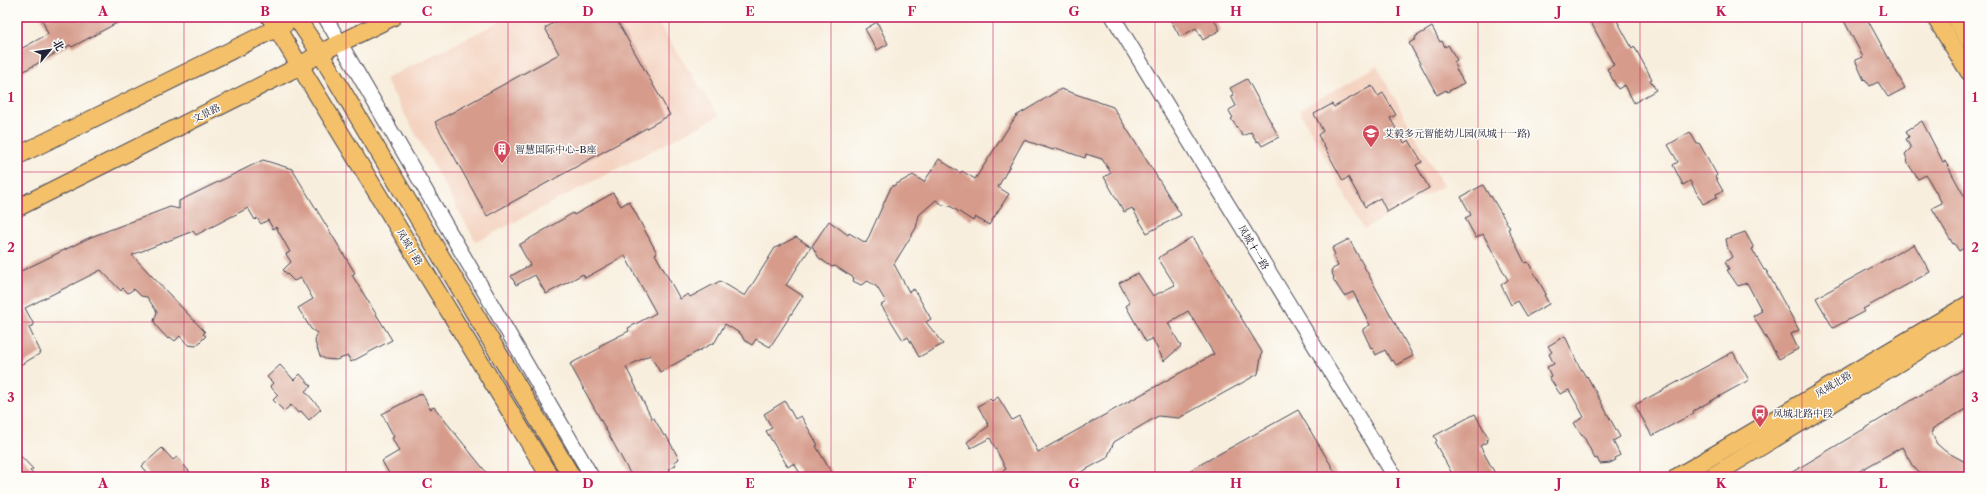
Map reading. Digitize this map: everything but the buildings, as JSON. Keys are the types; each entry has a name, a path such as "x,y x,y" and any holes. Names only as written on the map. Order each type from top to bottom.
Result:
{"main road":[{"path":"17,156 273,23 296,17 320,53 572,477"},
{"name":"文景路","path":"17,208 300,66 320,53 393,17"},
{"path":"1936,17 1969,72"},
{"path":"1955,17 1969,40"},
{"name":"凤城十路","path":"273,23 550,477"},
{"name":"凤城北路","path":"1677,477 1969,304"},
{"name":"凤城北路","path":"1711,477 1969,320"}],"street":[{"path":"325,17 341,42 592,477"},
{"name":"凤城十一路","path":"1113,17 1395,477"}],"shaded area":[{"path":"509,17 654,17 719,116 476,242 385,79"},
{"name":"艾毅多元智能幼儿园(凤城十一路)","path":"1377,66 1443,186 1364,229 1299,110"}],"place":[{"name":"艾毅多元智能幼儿园(凤城十一路)","path":"1371,148"},
{"name":"智慧国际中心-B座","path":"502,164"},
{"name":"凤城北路中段","path":"1760,428"}]}
